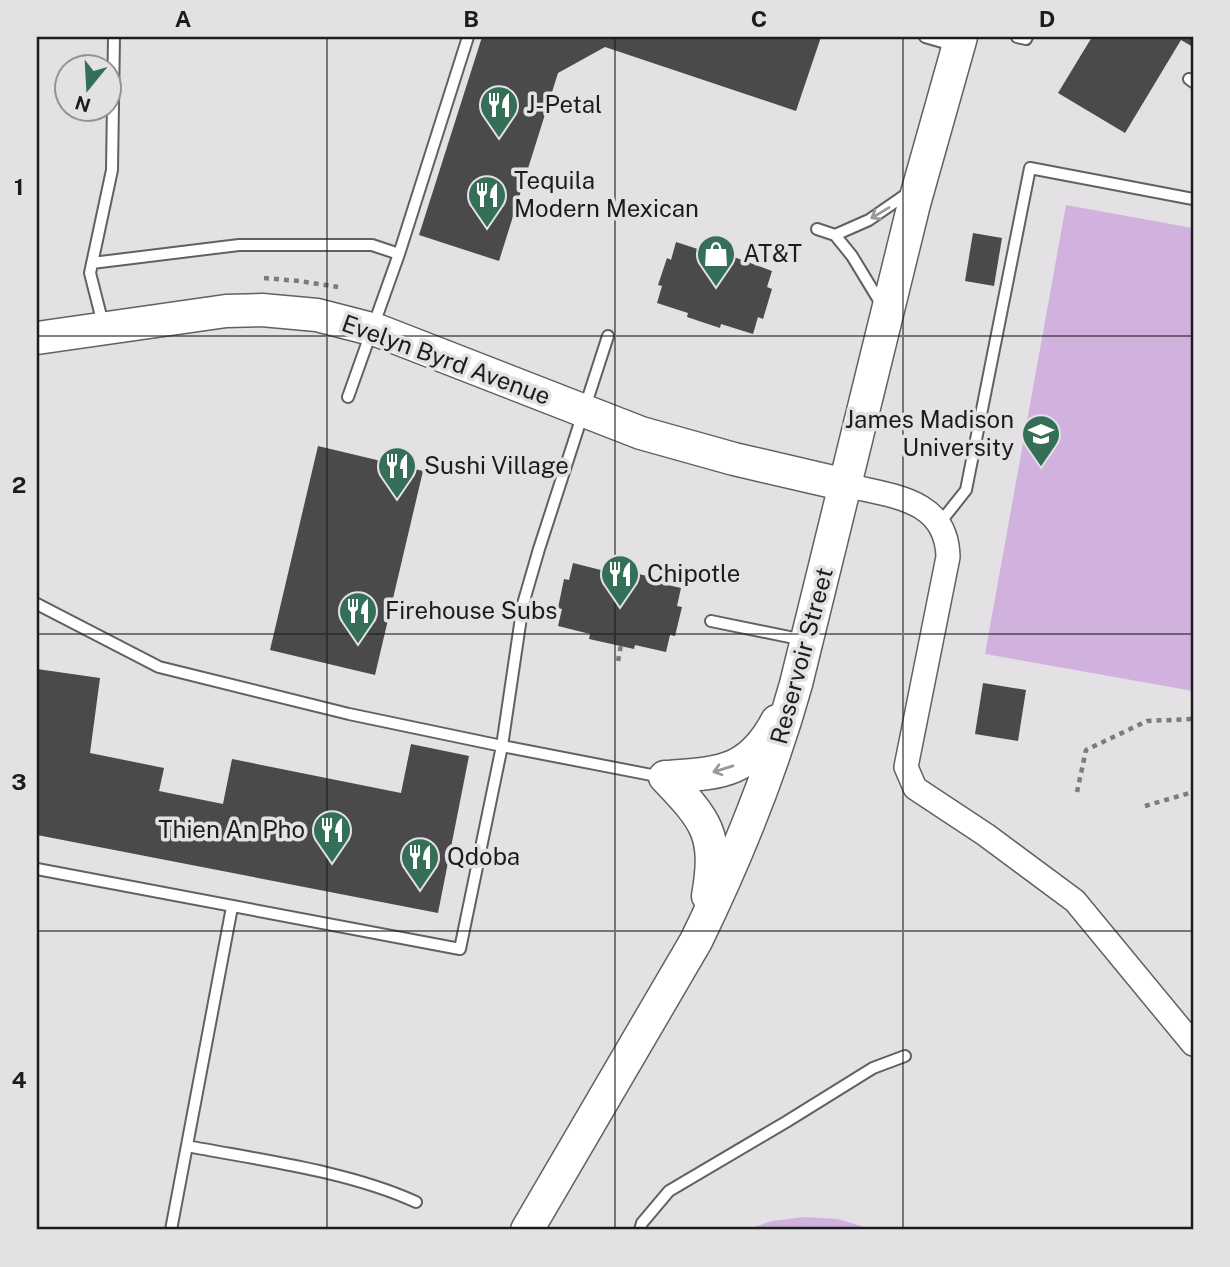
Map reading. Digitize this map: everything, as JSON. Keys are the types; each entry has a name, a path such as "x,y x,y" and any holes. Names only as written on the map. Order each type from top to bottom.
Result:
{"main road":[{"name":"Reservoir Street","path":"527,1230 702,929 752,819 780,742 920,184 959,42"},
{"name":"Evelyn Byrd Avenue","path":"37,338 226,312 262,310 317,315 371,328 641,433 846,485"},
{"path":"664,777 714,773 731,768 751,756 766,740 796,684"},
{"path":"664,777 694,808 711,839 713,855 702,929"}],"street":[{"path":"846,485 913,502 930,513 945,536 948,556 906,767 915,788 986,835 1075,901 1192,1041"}],"lane":[{"path":"104,329 90,272 112,170 114,37"},
{"path":"348,397 398,254 468,37"},
{"path":"925,37 959,42"},
{"path":"1017,37 1027,37"},
{"path":"939,524 966,490 1030,169 1193,199"},
{"path":"835,235 885,210 920,184"},
{"path":"817,229 835,235 852,256 887,315"},
{"path":"92,263 239,245 372,245 398,254"},
{"path":"37,869 460,949 502,746 523,604 608,336"},
{"path":"37,604 159,667 337,712 664,777"},
{"path":"710,621 807,640"},
{"path":"171,1230 232,907"},
{"path":"640,1230 642,1223 669,1191 873,1068 905,1056"},
{"path":"187,1146 355,1180 385,1188 416,1202"}],"path":[{"path":"264,278 338,287"},
{"path":"618,661 621,645"},
{"path":"1077,792 1086,750 1147,720 1193,719"},
{"path":"1145,806 1193,793"}],"shaded area":[{"path":"1066,205 1193,228 1193,691 985,654"},
{"path":"805,1217 838,1219 874,1230 745,1230 772,1221"}],"building":[{"path":"482,37 821,37 796,111 605,47 558,73 499,261 419,235"},
{"path":"1092,37 1193,37 1193,47 1181,40 1125,133 1058,93"},
{"path":"973,233 1002,238 994,286 965,281"},
{"name":"AT&T","path":"676,242 707,252 709,248 772,271 767,287 772,289 763,319 758,317 753,334 721,324 720,328 687,317 688,313 657,303 662,286 658,285 667,258 671,260"},
{"path":"318,446 423,471 375,675 270,650"},
{"name":"Chipotle","path":"573,563 605,571 606,566 651,577 650,581 681,588 677,606 682,607 675,636 670,635 666,652 635,645 634,649 589,639 590,634 558,626 562,609 558,608 564,579 569,580"},
{"path":"37,669 100,678 90,753 164,768 159,791 223,804 232,759 401,793 411,744 469,756 438,913 37,835"},
{"path":"983,683 1026,690 1018,741 975,734"}],"place":[{"name":"J-Petal","path":"499,139"},
{"name":"Tequila Modern Mexican","path":"487,229"},
{"name":"AT&T","path":"716,288"},
{"name":"James Madison University","path":"1041,468"},
{"name":"Sushi Village","path":"397,500"},
{"name":"Chipotle","path":"620,608"},
{"name":"Firehouse Subs","path":"358,645"},
{"name":"Thien An Pho","path":"332,864"},
{"name":"Qdoba","path":"420,891"}]}
